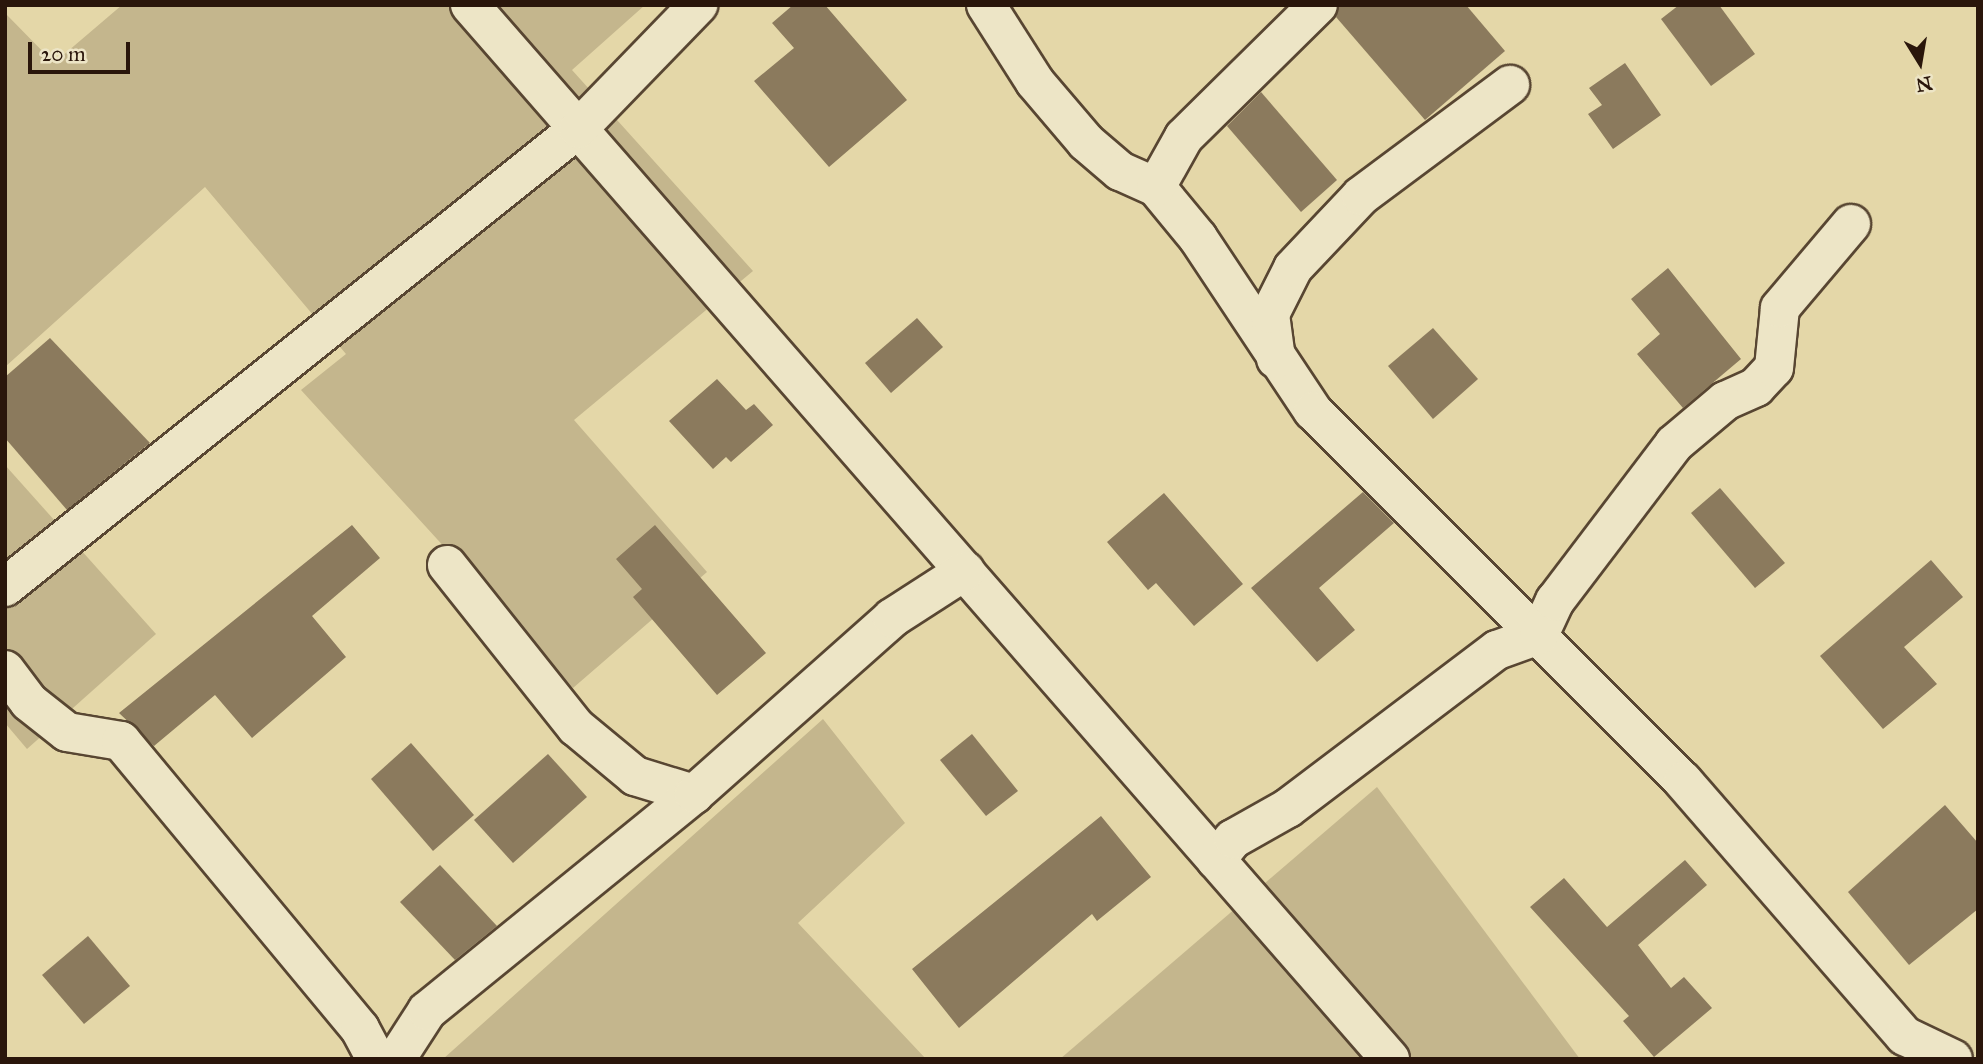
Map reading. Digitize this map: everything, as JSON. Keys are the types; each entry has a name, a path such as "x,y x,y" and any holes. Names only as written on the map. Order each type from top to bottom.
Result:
{"street":[{"path":"470,5 1390,1059"},
{"path":"5,587 578,129 698,5"},
{"path":"986,5 1035,82 1086,142 1120,171 1156,187 1198,238 1276,361 1313,411 1683,781 1905,1036 1953,1059"},
{"path":"1156,187 1184,137 1318,5"},
{"path":"1276,361 1270,314 1293,268 1361,196 1510,85"},
{"path":"1216,860 1233,839 1288,808 1497,650 1539,635 1555,601 1674,444 1725,401 1756,387 1774,368 1780,309 1851,224"},
{"path":"447,565 576,727 635,776 694,794"},
{"path":"396,1059 427,1011 694,794 892,618 965,571"},
{"path":"5,670 29,702 67,733 121,741 360,1029 376,1059"},
{"path":"1971,1059 1978,1052"}],"shaded area":[{"path":"122,5 645,5 572,70 753,271 574,420 707,572 573,688 301,390 346,354 205,187 5,367 5,13 54,63"},
{"path":"5,465 156,634 27,749 5,723"},
{"path":"823,719 905,823 798,923 926,1059 443,1059"},
{"path":"1377,787 1580,1059 1060,1059"}],"building":[{"path":"793,5 825,5 907,100 829,167 754,81 794,48 772,23"},
{"path":"1339,5 1466,5 1505,51 1425,120 1336,17"},
{"path":"1679,5 1719,5 1755,54 1711,86 1661,19"},
{"path":"1625,63 1661,115 1613,149 1588,114 1602,105 1589,88"},
{"path":"1261,92 1337,180 1301,212 1227,126"},
{"path":"1668,268 1741,359 1683,408 1637,354 1660,334 1631,299"},
{"path":"917,318 943,347 891,393 865,363"},
{"path":"1433,328 1478,379 1433,419 1388,366"},
{"path":"50,338 150,443 67,510 5,438 5,377"},
{"path":"717,379 746,410 754,404 773,425 731,462 726,457 713,469 669,421"},
{"path":"1720,488 1785,563 1755,588 1691,513"},
{"path":"1363,492 1394,523 1319,588 1355,630 1317,662 1251,588"},
{"path":"1164,493 1243,584 1194,626 1156,583 1148,590 1107,542"},
{"path":"352,525 380,558 312,616 346,657 252,738 215,695 154,746 119,713"},
{"path":"655,525 766,653 717,695 633,597 642,589 616,559"},
{"path":"1931,560 1963,597 1904,647 1937,684 1883,729 1820,656"},
{"path":"972,734 1018,791 986,816 940,760"},
{"path":"411,743 474,815 433,851 371,779"},
{"path":"548,754 587,797 513,863 474,820"},
{"path":"1945,805 1978,843 1978,909 1909,965 1848,892"},
{"path":"1101,816 1151,877 1097,921 1092,914 959,1028 912,969"},
{"path":"1685,860 1707,885 1638,945 1671,988 1684,977 1712,1008 1654,1057 1623,1021 1629,1016 1530,907 1564,878 1607,927"},
{"path":"440,865 497,926 455,960 400,902"},
{"path":"88,936 130,986 84,1024 42,975"}]}
